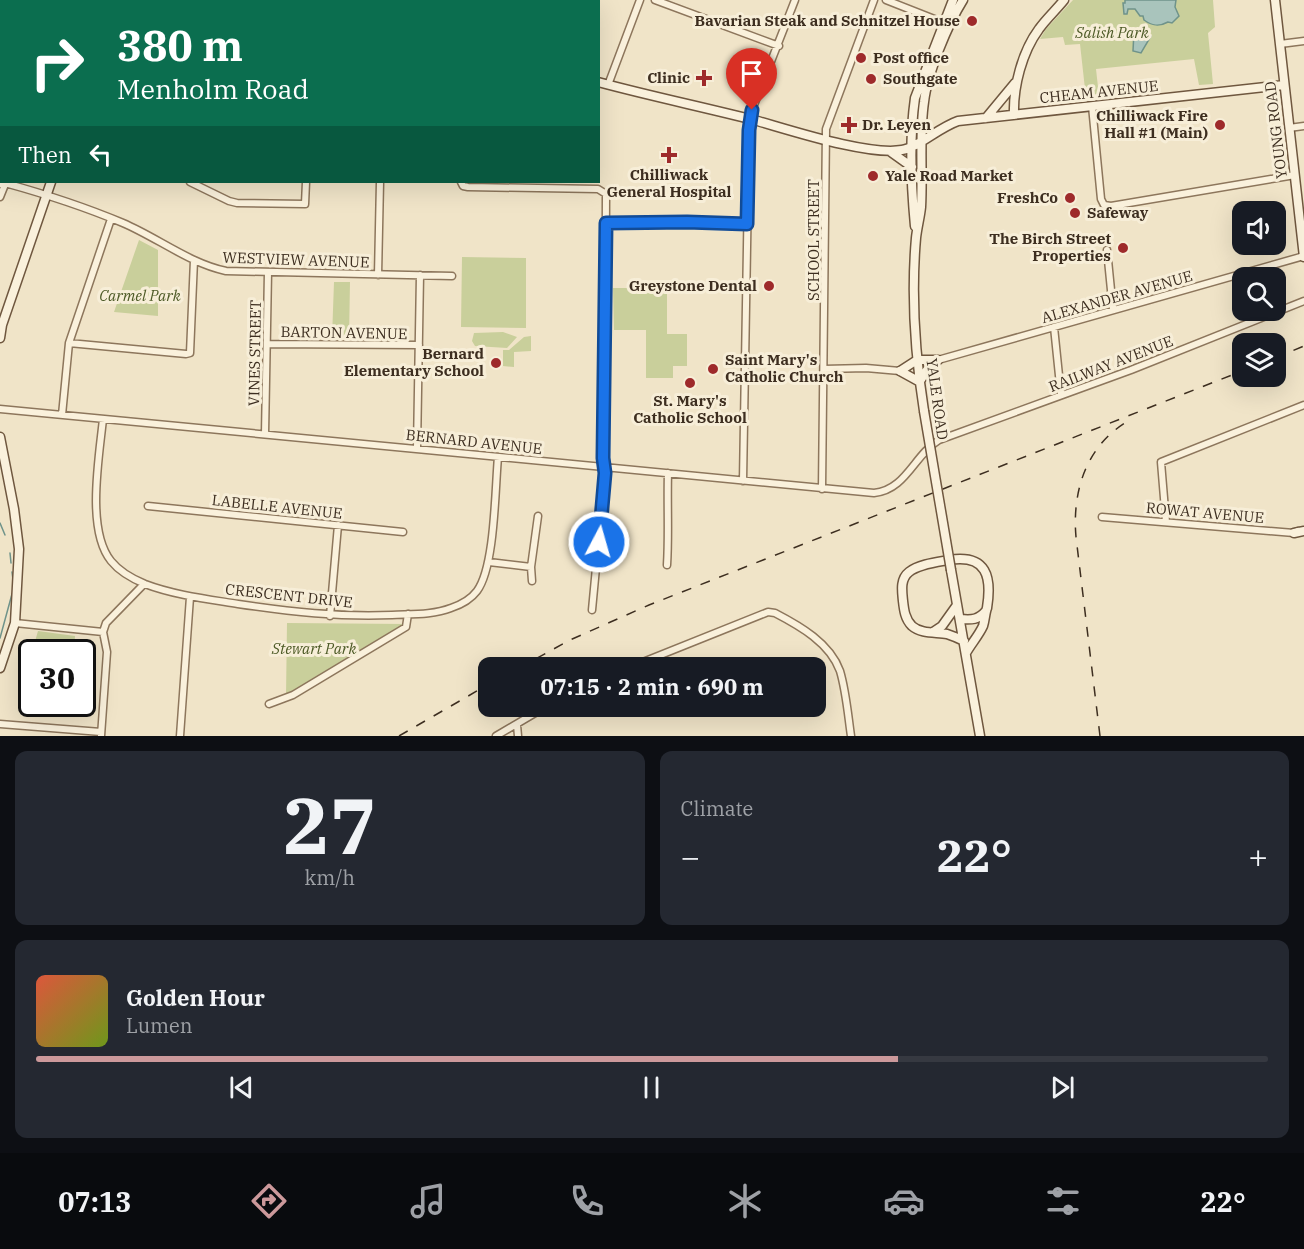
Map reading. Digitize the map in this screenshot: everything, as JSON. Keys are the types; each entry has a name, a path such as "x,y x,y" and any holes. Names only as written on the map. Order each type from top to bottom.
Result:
{"main road":[{"name":"YALE ROAD","path":"916,240 921,207 924,100 953,0"},
{"name":"YALE ROAD","path":"961,0 947,24 915,98 912,148 916,240 914,295 917,360 924,411 980,736"},
{"path":"986,118 1015,83 1034,36 1064,0"},
{"name":"YOUNG ROAD","path":"1275,0 1289,128 1302,215 1304,256"},
{"path":"1014,115 1015,83"},
{"path":"603,84 866,148 891,152 912,148"},
{"name":"CHEAM AVENUE","path":"912,148 945,126 958,121 1284,85"},
{"path":"923,118 929,123 945,126"},
{"path":"891,152 912,167"},
{"path":"0,338 2,325 51,183"},
{"path":"917,360 938,360 927,369 920,382 900,370 917,360"},
{"path":"0,437 18,532 19,549 15,623 0,668"},
{"path":"1294,533 1304,530"},
{"path":"964,641 951,635 925,632 913,627 906,617 902,590 903,580 909,572 953,560 968,559 985,570 990,591 983,626 966,653"},
{"path":"933,632 942,626 957,605"},
{"path":"960,619 980,618 986,611"}],"street":[{"path":"603,84 640,0"},
{"path":"655,0 779,46"},
{"path":"742,481 750,119 795,0"},
{"name":"SCHOOL STREET","path":"822,489 826,129 874,0"},
{"path":"886,0 947,24"},
{"path":"1280,44 1304,41"},
{"path":"1092,106 1101,199 1104,205 1111,206 1295,175"},
{"path":"1289,128 1304,126"},
{"path":"0,197 4,183"},
{"name":"WESTVIEW AVENUE","path":"4,183 46,195 111,219 208,267 226,271 452,276"},
{"path":"192,183 237,203 294,204 305,204 306,183"},
{"path":"378,275 380,183"},
{"path":"462,184 577,189 604,192 606,196 605,473 592,610"},
{"path":"62,415 69,343 111,219"},
{"path":"606,223 747,224"},
{"path":"1107,250 1113,310"},
{"name":"ALEXANDER AVENUE","path":"938,360 1304,256"},
{"path":"69,343 190,353 194,260"},
{"name":"VINES STREET","path":"265,434 268,272"},
{"path":"417,448 420,275"},
{"name":"RAILWAY AVENUE","path":"926,448 939,440 1061,396 1304,301"},
{"path":"1054,327 1061,396"},
{"name":"BARTON AVENUE","path":"268,344 419,345"},
{"path":"824,369 900,370"},
{"path":"1166,522 1161,462 1304,405"},
{"name":"BERNARD AVENUE","path":"0,410 668,472 868,493 885,491 902,479 926,448"},
{"name":"CRESCENT DRIVE","path":"103,419 96,513 98,536 110,560 119,569 144,584 190,597 330,616 408,614 445,610 466,600 477,590 489,562 498,457"},
{"path":"667,565 668,472"},
{"name":"LABELLE AVENUE","path":"148,506 403,532"},
{"path":"532,581 531,567 538,516"},
{"name":"ROWAT AVENUE","path":"1102,517 1294,533"},
{"path":"330,616 338,525"},
{"path":"489,562 531,567"},
{"path":"0,724 101,734 107,652 103,632 106,622 144,584"},
{"path":"180,736 190,597"},
{"path":"656,657 768,612 775,613 814,637 840,670 851,736"},
{"path":"269,704 293,695 406,627 408,614"},
{"path":"15,623 103,632"},
{"path":"496,736 530,717"},
{"path":"517,725 518,736"}],"green space":[{"name":"Salish Park","path":"1073,0 1213,0 1215,27 1208,33 1213,84 1199,85 1194,59 1096,69 1099,96 1086,98 1080,44 1065,45 1063,37 1040,39 1046,29"},
{"name":"Carmel Park","path":"139,240 158,250 158,316 114,312"},
{"path":"462,257 526,258 526,328 461,327"},
{"path":"334,282 350,282 349,338 332,338"},
{"path":"613,288 667,288 667,334 687,334 687,366 673,366 673,378 646,378 646,330 614,330"},
{"path":"503,332 517,337 507,348 475,346 472,341 474,333"},
{"path":"531,336 531,351 514,352 514,367 503,366 503,350 509,350 524,337"},
{"name":"Stewart Park","path":"287,623 407,624 286,696"},
{"path":"38,631 75,636 75,639 36,639"}],"water":[{"path":"1125,0 1176,0 1175,7 1179,16 1172,23 1153,25 1144,20 1135,9 1128,9 1127,14 1124,14"},
{"path":"1140,29 1151,36 1141,53 1133,51 1134,31"}],"waterway":[{"path":"0,523 5,535"},
{"path":"10,553 11,563"},
{"path":"12,572 13,580"},
{"path":"0,638 12,594"}],"railway":[{"path":"1286,353 1304,346"},
{"path":"539,657 570,640 649,605 1232,375"},
{"path":"1100,736 1075,520 1080,487 1092,457 1102,443 1128,421"},
{"path":"399,736 478,690"}],"place":[{"name":"Bavarian Steak and Schnitzel House","path":"972,21"},
{"name":"Post office","path":"861,58"},
{"name":"Clinic","path":"704,78"},
{"name":"Southgate","path":"871,79"},
{"name":"Dr. Leyen","path":"849,125"},
{"name":"Chilliwack Fire Hall #1 (Main)","path":"1220,125"},
{"name":"Chilliwack General Hospital","path":"669,155"},
{"name":"Yale Road Market","path":"873,176"},
{"name":"FreshCo","path":"1070,198"},
{"name":"Safeway","path":"1075,213"},
{"name":"The Birch Street Properties","path":"1123,248"},
{"name":"Greystone Dental","path":"769,286"},
{"name":"Bernard Elementary School","path":"496,363"},
{"name":"Saint Mary's Catholic Church","path":"713,369"},
{"name":"St. Mary's Catholic School","path":"690,383"}],"route":[{"path":"599,542 605,473 603,458 606,223 747,224 749,130 752,110"}]}
